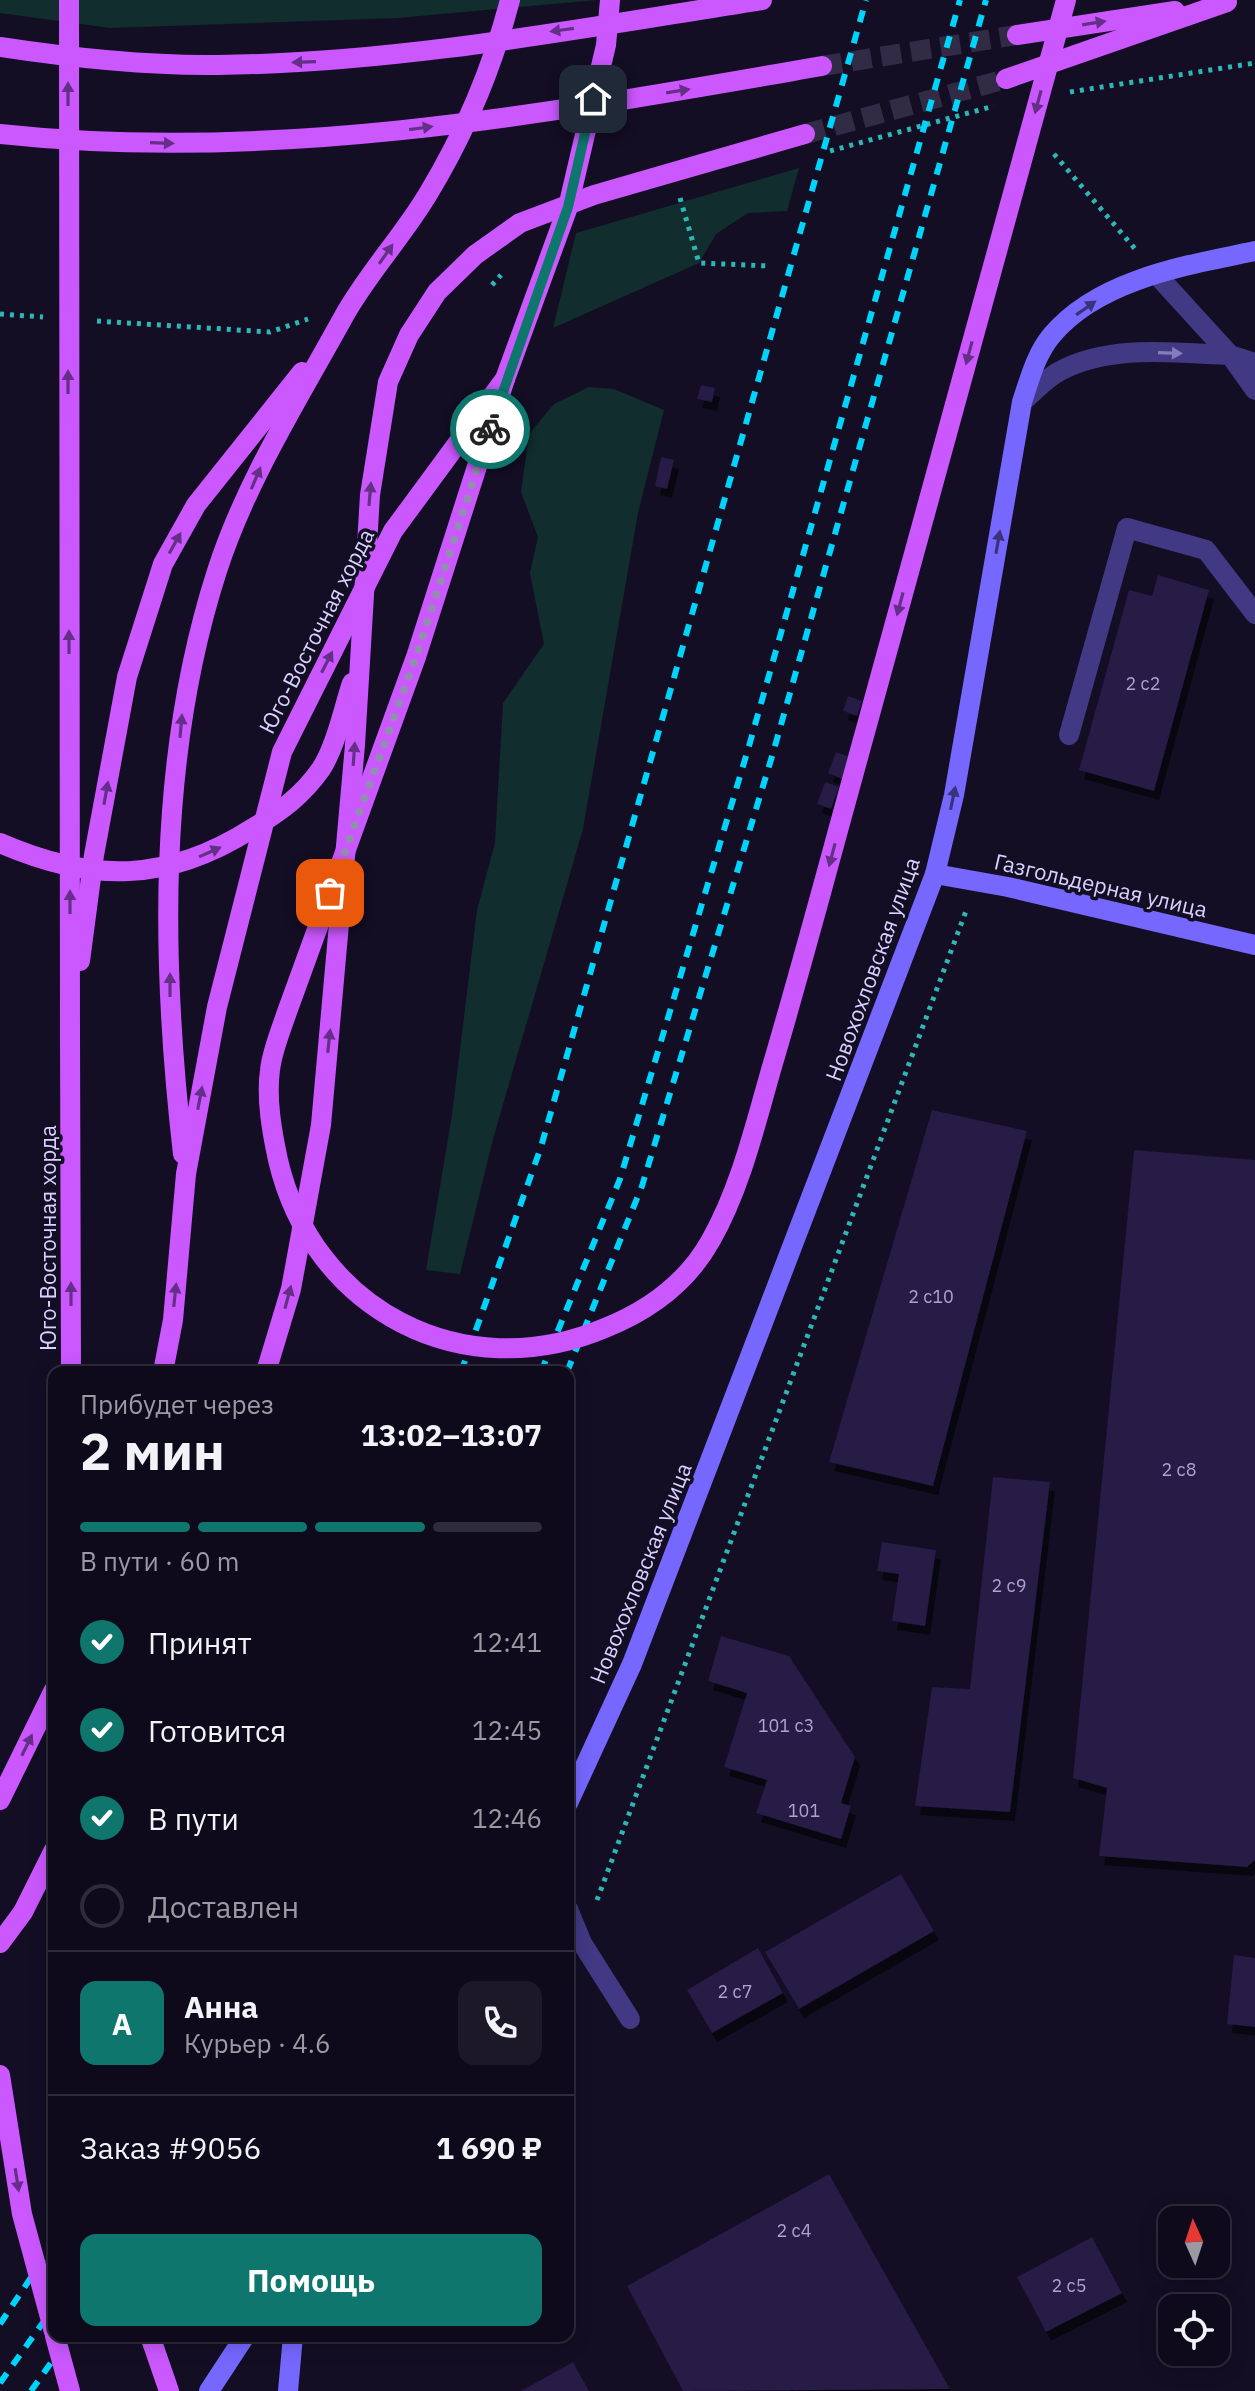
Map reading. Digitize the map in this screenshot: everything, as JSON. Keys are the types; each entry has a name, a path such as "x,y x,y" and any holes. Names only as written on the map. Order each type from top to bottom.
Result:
{"main road":[{"name":"Юго-Восточная хорда","path":"69,0 71,1366"},
{"path":"70,1036 94,855 127,677 163,564 196,505 336,330 428,195 491,68 510,0"},
{"name":"Юго-Восточная хорда","path":"164,1366 173,1320 186,1174 217,1007 282,752 393,531 505,379 568,207 606,45 610,0"},
{"path":"0,47 74,59 216,65 331,61 762,0"},
{"path":"505,379 416,657 287,1012 270,1070 271,1129 284,1186 311,1243 347,1287 400,1324 454,1345 514,1349 574,1342 633,1317 684,1281 713,1238 751,1141 1066,0"},
{"path":"1017,35 1235,1"},
{"path":"1006,79 1235,1"},
{"path":"0,134 186,144 359,136 671,92 822,66"},
{"path":"268,1366 291,1289 321,1125 338,957 370,495 378,428 388,382 409,335 437,292 475,255 520,223 594,195 805,134"},
{"path":"186,1174 170,1042 171,833 184,693 217,569 264,459 336,330"},
{"path":"0,843 37,859 95,873 138,872 183,865 230,843 297,800 323,766 360,661"},
{"path":"0,1800 48,1702"},
{"path":"0,1943 23,1912 48,1862"},
{"path":"0,2075 22,2214 48,2312"},
{"path":"56,2342 70,2391"},
{"path":"152,2342 169,2391"}],"street":[{"name":"Новохохловская улица","path":"574,1790 632,1664 935,874 954,795 1022,402 1036,361 1053,334 1088,305 1157,275 1255,251"},
{"name":"Газгольдерная улица","path":"935,874 1008,887 1255,945"},
{"path":"209,2391 241,2342"},
{"path":"288,2391 292,2342"}],"lane":[{"path":"1157,275 1230,355 1255,390"},
{"path":"1022,402 1058,372 1095,356 1159,352 1230,355 1255,363"},
{"path":"1069,735 1127,528 1206,550 1255,614"},
{"path":"574,1924 582,1943 630,2019"}],"path":[{"path":"1055,95 1255,63"},
{"path":"1049,148 1157,275"},
{"path":"679,195 699,263 770,266"},
{"path":"0,314 48,317"},
{"path":"95,321 270,332 314,318"},
{"path":"582,1943 966,911"}],"green space":[{"path":"0,0 597,0 398,18 110,28 0,13"},
{"path":"799,168 787,211 748,213 716,234 699,263 553,328 576,233"},
{"path":"589,387 614,389 664,410 638,513 583,829 493,1139 460,1274 426,1270 452,1115 477,910 495,843 503,703 544,644 530,573 538,537 521,492 529,434 554,404"}],"building":[{"path":"701,385 715,388 712,402 697,399"},
{"path":"661,457 674,460 667,489 655,486"},
{"path":"1158,575 1209,590 1154,791 1079,770 1129,590 1152,596"},
{"path":"848,696 862,701 857,716 843,711"},
{"path":"836,752 850,757 842,779 828,773"},
{"path":"825,782 839,787 831,809 817,804"},
{"path":"932,1110 1027,1131 933,1486 829,1462"},
{"path":"1134,1150 1255,1160 1255,1860 1247,1867 1099,1856 1107,1788 1073,1778"},
{"path":"993,1477 1050,1482 1010,1812 915,1806 932,1687 970,1689"},
{"path":"882,1542 936,1550 925,1626 892,1621 899,1574 877,1571"},
{"path":"721,1636 789,1656 855,1757 841,1803 851,1806 841,1839 756,1813 767,1780 724,1767 747,1693 708,1681"},
{"path":"901,1874 934,1931 799,2009 765,1952"},
{"path":"758,1948 783,1993 712,2033 687,1990"},
{"path":"1234,1955 1255,1958 1255,2027 1227,2024"},
{"path":"829,2174 950,2389 683,2391 627,2286"},
{"path":"1092,2237 1122,2293 1046,2332 1017,2277"},
{"path":"573,2362 589,2391 521,2391"}],"tunnel":[{"path":"822,66 1017,35"},
{"path":"805,134 1006,79"}],"railway":[{"path":"463,1366 541,1147 866,0"},
{"path":"543,1366 620,1179 749,746 960,0"},
{"path":"569,1366 642,1186 773,753 986,0"},
{"path":"0,2324 48,2252"},
{"path":"0,2383 48,2315"},
{"path":"31,2391 66,2342"}],"way so far":[{"path":"330,893 416,657 490,429"}],"route":[{"path":"490,429 505,379 568,207 593,99"}]}
